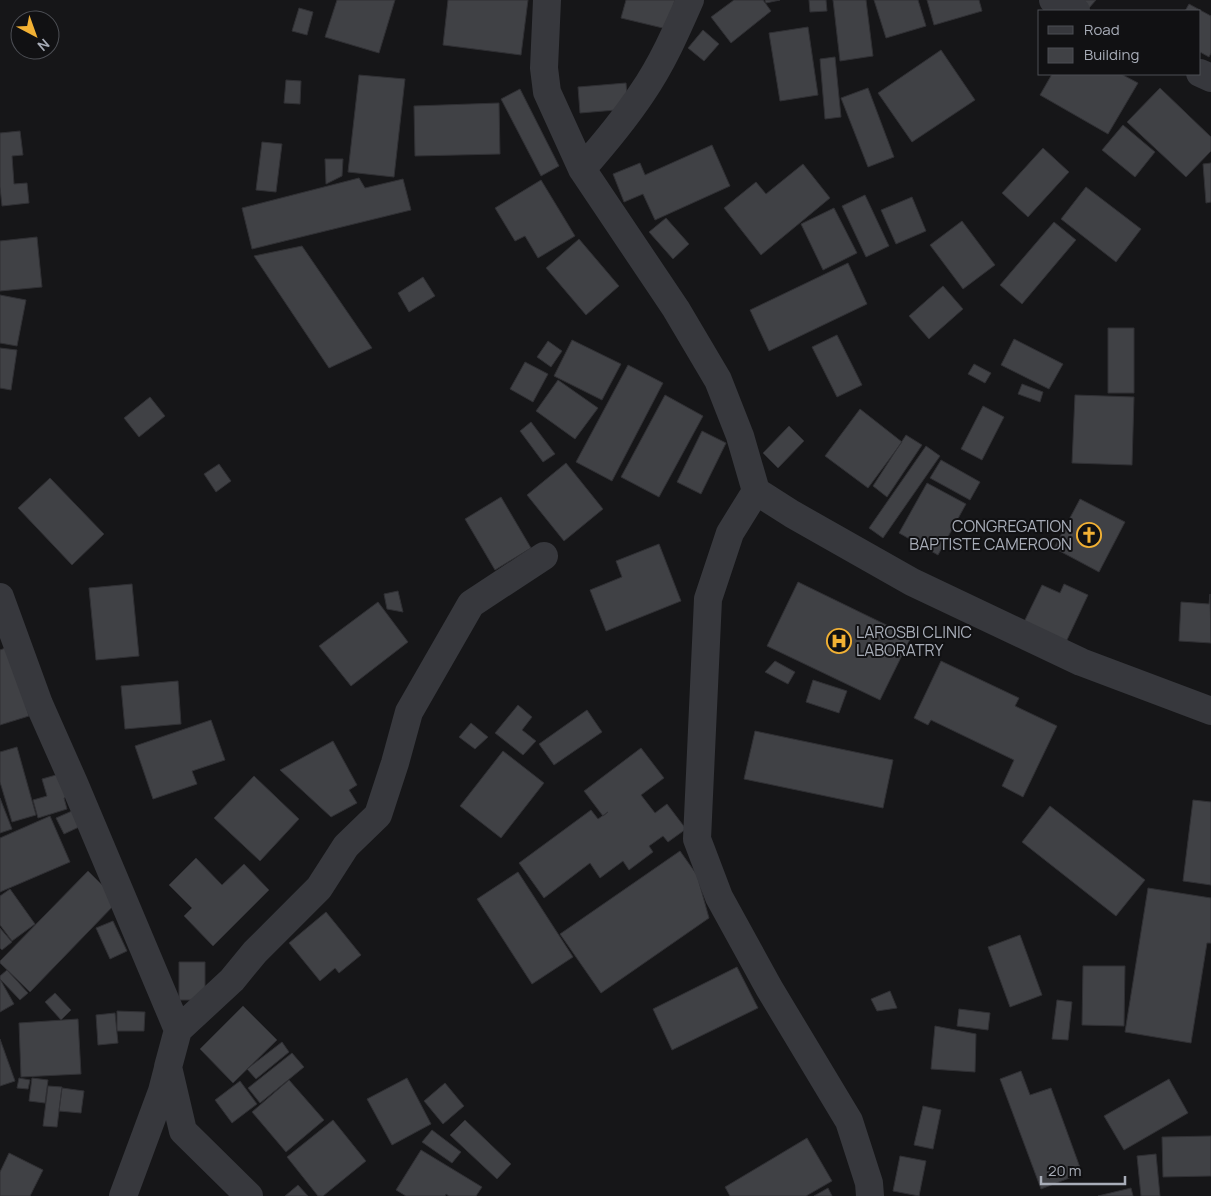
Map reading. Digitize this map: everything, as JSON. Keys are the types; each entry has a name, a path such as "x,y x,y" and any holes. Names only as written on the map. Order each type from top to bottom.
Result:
{"street":[{"path":"547,0 544,68 547,92 582,169 676,309 718,380 740,436 756,491 792,514 912,582 1081,662 1211,711"},
{"path":"582,169 614,133 643,92 672,41 690,0"},
{"path":"1053,0 1074,10"},
{"path":"756,491 730,533 708,599 697,839 719,897 769,988 849,1121 869,1183 870,1196"},
{"path":"123,1196 162,1091 178,1030 232,980 255,952 319,888 346,846 378,815 409,712 471,604 544,556"},
{"path":"0,596 38,704 74,783 178,1030"},
{"path":"168,1067 184,1130 249,1196"}],"building":[{"path":"337,0 395,0 379,53 325,37"},
{"path":"448,0 528,0 521,55 443,45"},
{"path":"626,0 675,0 667,29 621,18"},
{"path":"734,0 763,0 771,11 731,43 711,17"},
{"path":"765,0 780,0 766,3"},
{"path":"809,0 826,0 827,11 810,12"},
{"path":"833,0 866,0 873,56 840,61"},
{"path":"874,0 918,0 926,26 886,38"},
{"path":"927,0 979,0 982,11 934,25"},
{"path":"1080,0 1096,0 1089,8"},
{"path":"1189,4 1200,10 1186,10"},
{"path":"299,8 313,12 307,35 292,31"},
{"path":"1201,11 1211,16 1211,53 1209,57 1201,53"},
{"path":"808,27 818,95 780,101 769,33"},
{"path":"703,30 719,44 704,61 688,48"},
{"path":"941,50 975,100 912,142 878,93"},
{"path":"835,57 841,117 825,119 820,59"},
{"path":"359,75 405,79 394,177 348,172"},
{"path":"1051,75 1123,75 1138,83 1108,134 1040,95"},
{"path":"286,80 301,81 300,104 284,103"},
{"path":"626,83 628,109 580,113 578,87"},
{"path":"868,88 894,157 868,167 841,98"},
{"path":"1160,88 1211,137 1211,151 1186,177 1127,122"},
{"path":"520,89 559,166 541,176 501,99"},
{"path":"499,103 500,154 415,156 414,106"},
{"path":"1123,125 1155,152 1135,177 1102,150"},
{"path":"20,131 23,155 12,156 14,184 27,183 29,203 2,206 0,133"},
{"path":"262,142 282,144 276,192 256,190"},
{"path":"712,145 730,186 655,220 643,194 624,202 613,174 640,163 645,175"},
{"path":"1043,148 1069,172 1028,217 1002,193"},
{"path":"325,159 343,159 342,176 326,184"},
{"path":"1211,163 1211,202 1206,203 1203,164"},
{"path":"803,164 830,198 761,255 724,208 756,182 766,194"},
{"path":"359,178 365,188 403,179 411,210 252,249 242,208"},
{"path":"541,180 575,236 538,258 525,236 515,241 495,208"},
{"path":"1086,187 1141,229 1116,262 1061,219"},
{"path":"865,195 889,246 866,257 842,206"},
{"path":"912,197 926,231 896,244 881,210"},
{"path":"834,208 857,253 823,270 801,224"},
{"path":"666,218 689,244 673,259 649,232"},
{"path":"962,221 995,265 963,289 930,245"},
{"path":"1054,222 1076,240 1022,304 1000,285"},
{"path":"37,237 42,287 0,291 0,241"},
{"path":"579,239 619,286 586,315 546,268"},
{"path":"302,246 372,348 329,368 254,256"},
{"path":"848,263 867,304 769,351 750,310"},
{"path":"423,277 435,296 409,312 398,293"},
{"path":"943,286 963,309 929,339 909,316"},
{"path":"0,295 26,300 17,346 0,343"},
{"path":"1108,328 1134,328 1134,393 1108,393"},
{"path":"837,335 862,385 837,397 812,347"},
{"path":"1014,339 1063,364 1049,389 1001,365"},
{"path":"572,340 621,364 602,400 554,376"},
{"path":"548,341 562,351 551,367 537,357"},
{"path":"0,348 17,350 11,390 0,388"},
{"path":"525,362 548,374 533,402 510,389"},
{"path":"974,364 991,373 985,383 968,374"},
{"path":"628,365 663,383 612,481 576,462"},
{"path":"558,380 598,408 575,439 536,411"},
{"path":"1022,384 1043,392 1040,402 1018,394"},
{"path":"665,395 703,416 659,497 621,477"},
{"path":"1075,395 1134,397 1132,465 1072,463"},
{"path":"150,397 165,416 139,437 124,418"},
{"path":"983,406 1004,417 982,460 961,449"},
{"path":"860,409 902,442 868,488 825,456"},
{"path":"531,422 555,454 543,462 520,431"},
{"path":"789,426 804,441 778,468 763,453"},
{"path":"702,431 726,443 701,494 677,482"},
{"path":"906,435 922,445 887,497 873,486"},
{"path":"926,446 940,456 883,538 869,528"},
{"path":"941,460 980,482 970,500 930,478"},
{"path":"566,463 603,509 564,541 527,495"},
{"path":"219,464 231,481 216,492 204,474"},
{"path":"50,478 104,534 72,565 18,508"},
{"path":"927,483 966,504 938,555 899,533"},
{"path":"501,497 531,548 495,570 465,519"},
{"name":"CONGREGATION BAPTISTE CAMEROON","path":"1080,499 1125,522 1099,572 1054,548"},
{"path":"659,544 681,601 606,631 590,590 622,577 616,561"},
{"path":"798,582 911,637 880,700 767,646"},
{"path":"132,584 139,656 96,660 89,588"},
{"path":"1064,584 1088,595 1066,642 1024,622 1042,585 1060,593"},
{"path":"398,591 403,612 387,609 384,594"},
{"path":"1210,594 1211,643 1179,641 1181,602 1209,604"},
{"path":"378,602 408,642 351,686 319,646"},
{"path":"8,647 29,716 0,725 0,650"},
{"path":"775,661 795,672 788,684 765,672"},
{"path":"941,661 1019,698 1015,706 1057,726 1023,797 1002,786 1014,760 931,720 928,725 914,718"},
{"path":"813,680 847,691 839,713 806,702"},
{"path":"178,681 181,724 125,729 121,686"},
{"path":"518,705 532,717 522,730 536,741 523,755 495,733"},
{"path":"587,710 602,732 554,765 539,744"},
{"path":"211,720 225,760 192,771 197,784 153,799 135,746"},
{"path":"471,723 488,737 475,749 459,737"},
{"path":"755,731 893,760 883,808 744,779"},
{"path":"333,741 357,785 349,790 357,803 331,817 280,770"},
{"path":"17,747 36,815 12,822 0,782 0,752"},
{"path":"641,748 664,778 641,795 655,813 667,804 686,829 668,842 663,836 649,846 653,852 629,870 623,861 600,878 590,863 544,898 519,863 591,810 598,819 603,816 584,791"},
{"path":"503,751 544,783 501,838 460,806"},
{"path":"63,773 70,796 64,798 67,809 38,818 33,800 47,796 42,779"},
{"path":"254,776 299,819 260,861 214,818"},
{"path":"0,798 12,829 0,833"},
{"path":"1193,800 1211,802 1211,885 1183,881"},
{"path":"1050,806 1145,880 1116,916 1022,842"},
{"path":"72,811 79,827 64,834 56,818"},
{"path":"50,816 70,862 0,892 0,838"},
{"path":"680,851 697,875 709,918 601,993 560,934"},
{"path":"196,858 222,885 244,864 269,890 213,946 184,916 192,908 169,885"},
{"path":"88,871 118,901 30,992 0,961"},
{"path":"518,872 573,957 532,984 477,899"},
{"path":"1148,888 1211,898 1211,943 1207,943 1191,1043 1125,1032"},
{"path":"10,889 35,924 12,941 0,925 0,896"},
{"path":"326,912 361,955 339,973 335,968 320,981 289,943"},
{"path":"113,921 127,951 110,959 96,928"},
{"path":"0,928 12,942 2,950 0,948"},
{"path":"1020,935 1042,995 1010,1007 988,947"},
{"path":"179,962 205,962 205,1000 179,1000"},
{"path":"1083,966 1125,966 1124,1026 1082,1025"},
{"path":"737,967 758,1008 672,1050 653,1009"},
{"path":"7,970 28,993 20,1000 0,979 0,976"},
{"path":"0,979 14,1004 0,1012"},
{"path":"890,991 897,1008 877,1011 871,999"},
{"path":"55,993 71,1010 61,1020 45,1002"},
{"path":"1057,1000 1072,1002 1068,1040 1052,1039"},
{"path":"243,1006 277,1040 233,1083 200,1049"},
{"path":"959,1009 990,1013 988,1030 957,1026"},
{"path":"117,1011 145,1012 144,1031 117,1031"},
{"path":"115,1013 118,1043 98,1045 96,1015"},
{"path":"78,1019 81,1074 21,1077 19,1023"},
{"path":"935,1026 976,1034 975,1072 931,1069"},
{"path":"0,1039 15,1081 0,1086"},
{"path":"282,1042 289,1052 256,1079 247,1069"},
{"path":"292,1053 304,1067 260,1103 248,1088"},
{"path":"1021,1071 1030,1095 1051,1088 1082,1173 1041,1189 1000,1079"},
{"path":"19,1078 30,1080 28,1089 17,1088"},
{"path":"32,1078 48,1080 45,1103 29,1101"},
{"path":"407,1078 431,1124 392,1145 367,1099"},
{"path":"1169,1079 1188,1113 1124,1150 1104,1116"},
{"path":"289,1080 324,1120 286,1152 252,1112"},
{"path":"240,1081 257,1104 232,1123 215,1100"},
{"path":"445,1083 464,1106 443,1124 424,1101"},
{"path":"48,1086 62,1087 57,1127 43,1126"},
{"path":"62,1088 84,1091 81,1113 59,1111"},
{"path":"923,1106 941,1110 933,1149 914,1145"},
{"path":"333,1120 366,1161 323,1196 318,1196 287,1157"},
{"path":"465,1120 511,1164 497,1179 450,1135"},
{"path":"432,1130 461,1152 452,1163 422,1142"},
{"path":"1211,1136 1211,1176 1163,1177 1162,1137"},
{"path":"807,1138 832,1181 806,1196 730,1196 725,1187"},
{"path":"421,1150 482,1187 476,1196 449,1196 446,1194 445,1196 406,1196 396,1190"},
{"path":"9,1153 43,1170 30,1196 0,1196 0,1172"},
{"path":"1156,1154 1160,1196 1141,1196 1137,1156"},
{"path":"900,1156 926,1161 919,1196 893,1191"},
{"path":"298,1185 308,1196 285,1196"},
{"path":"828,1188 832,1196 814,1196"},
{"path":"1131,1188 1133,1196 1098,1196"}],"place":[{"name":"CONGREGATION BAPTISTE CAMEROON","path":"1089,535"},
{"name":"LAROSBI CLINIC LABORATRY","path":"839,641"}]}
